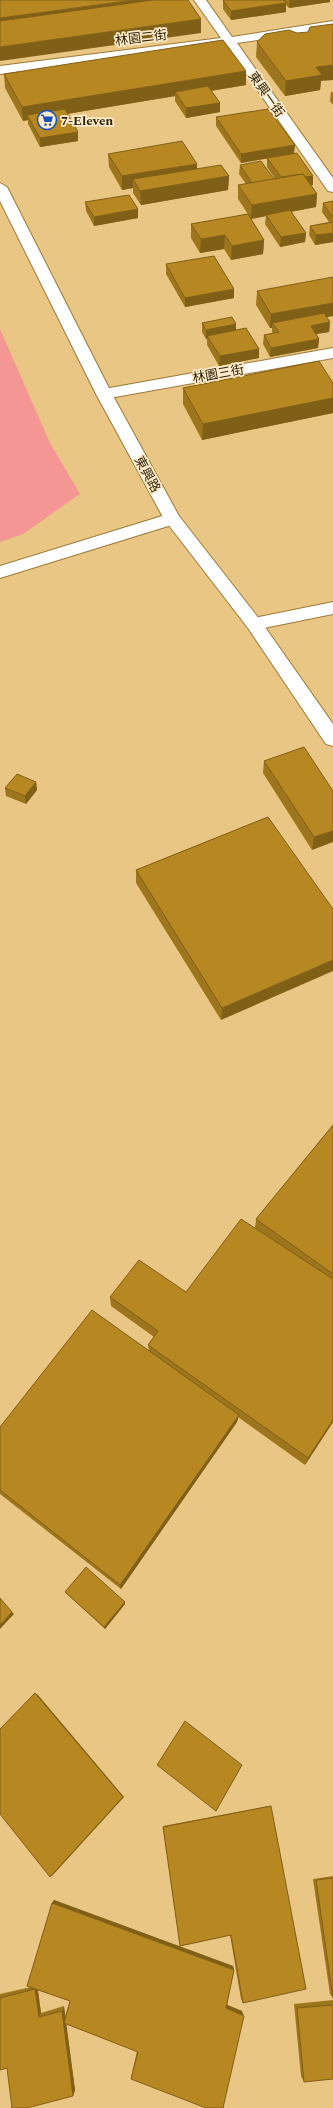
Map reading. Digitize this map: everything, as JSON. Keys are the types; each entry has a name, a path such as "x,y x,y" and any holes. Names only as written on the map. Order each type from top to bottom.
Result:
{"street":[{"name":"東興一街","path":"200,0 329,175 333,188"},
{"name":"林園二街","path":"0,70 333,25"},
{"name":"東興路","path":"0,188 104,394 172,519 254,624 333,738"},
{"name":"林園三街","path":"104,394 333,353"},
{"path":"0,572 172,519"},
{"path":"254,624 333,608"}],"shaded area":[{"path":"0,329 50,443 80,494 23,534 0,542"}],"building":[{"path":"0,0 135,0 0,18"},
{"path":"153,0 188,0 201,19 0,47 0,21"},
{"path":"223,0 284,0 286,3 231,11"},
{"path":"333,24 333,65 316,67 322,75 286,81 257,42 265,34 289,30 297,33 308,32 310,27"},
{"path":"223,40 246,71 22,107 4,74"},
{"path":"208,86 220,103 186,108 175,92"},
{"path":"65,109 78,132 40,138 27,115"},
{"path":"268,109 295,145 241,154 216,117"},
{"path":"182,141 197,164 122,176 108,154"},
{"path":"297,153 313,176 305,177 303,174 281,177 267,158"},
{"path":"261,161 274,179 252,183 240,165"},
{"path":"221,165 229,176 140,191 133,179"},
{"path":"303,174 317,194 252,205 238,185"},
{"path":"129,195 138,209 94,217 85,202"},
{"path":"333,201 333,218 323,203"},
{"path":"290,210 306,233 281,237 266,215"},
{"path":"248,214 264,240 232,246 225,235 201,239 191,224"},
{"path":"333,222 333,233 316,235 310,226"},
{"path":"214,256 234,289 185,298 166,264"},
{"path":"333,277 333,303 271,314 257,291"},
{"path":"324,313 330,322 311,326 319,339 271,348 264,335 279,332 272,323"},
{"path":"232,317 236,324 206,330 202,323"},
{"path":"246,328 259,349 220,356 207,336"},
{"path":"319,361 333,383 333,398 203,424 183,388"},
{"path":"304,747 333,791 333,831 314,837 264,761"},
{"path":"17,774 36,782 25,796 5,788"},
{"path":"268,817 333,909 333,960 222,1008 136,870"},
{"path":"333,1125 333,1274 256,1219"},
{"path":"241,1219 333,1279 333,1420 308,1458 148,1345 158,1331 110,1297 139,1260 186,1292"},
{"path":"92,1310 239,1415 120,1585 0,1490 0,1427"},
{"path":"86,1567 125,1602 104,1627 65,1592"},
{"path":"0,1598 12,1612 0,1625"},
{"path":"35,1693 123,1797 50,1877 0,1814 0,1729"},
{"path":"185,1721 242,1765 216,1811 157,1765"},
{"path":"271,1806 306,1989 243,2003 231,1935 180,1946 163,1827"},
{"path":"333,1878 333,1998 316,1880"},
{"path":"52,1903 234,1970 226,2008 244,2016 223,2108 206,2108 131,2079 138,2052 64,2023 70,2001 27,1986"},
{"path":"35,1989 39,2017 62,2011 73,2096 27,2108 12,2108 7,2068 0,2070 0,1998"},
{"path":"333,2005 333,2079 304,2082 297,2008"}],"place":[{"name":"7-Eleven","path":"47,120"}]}
